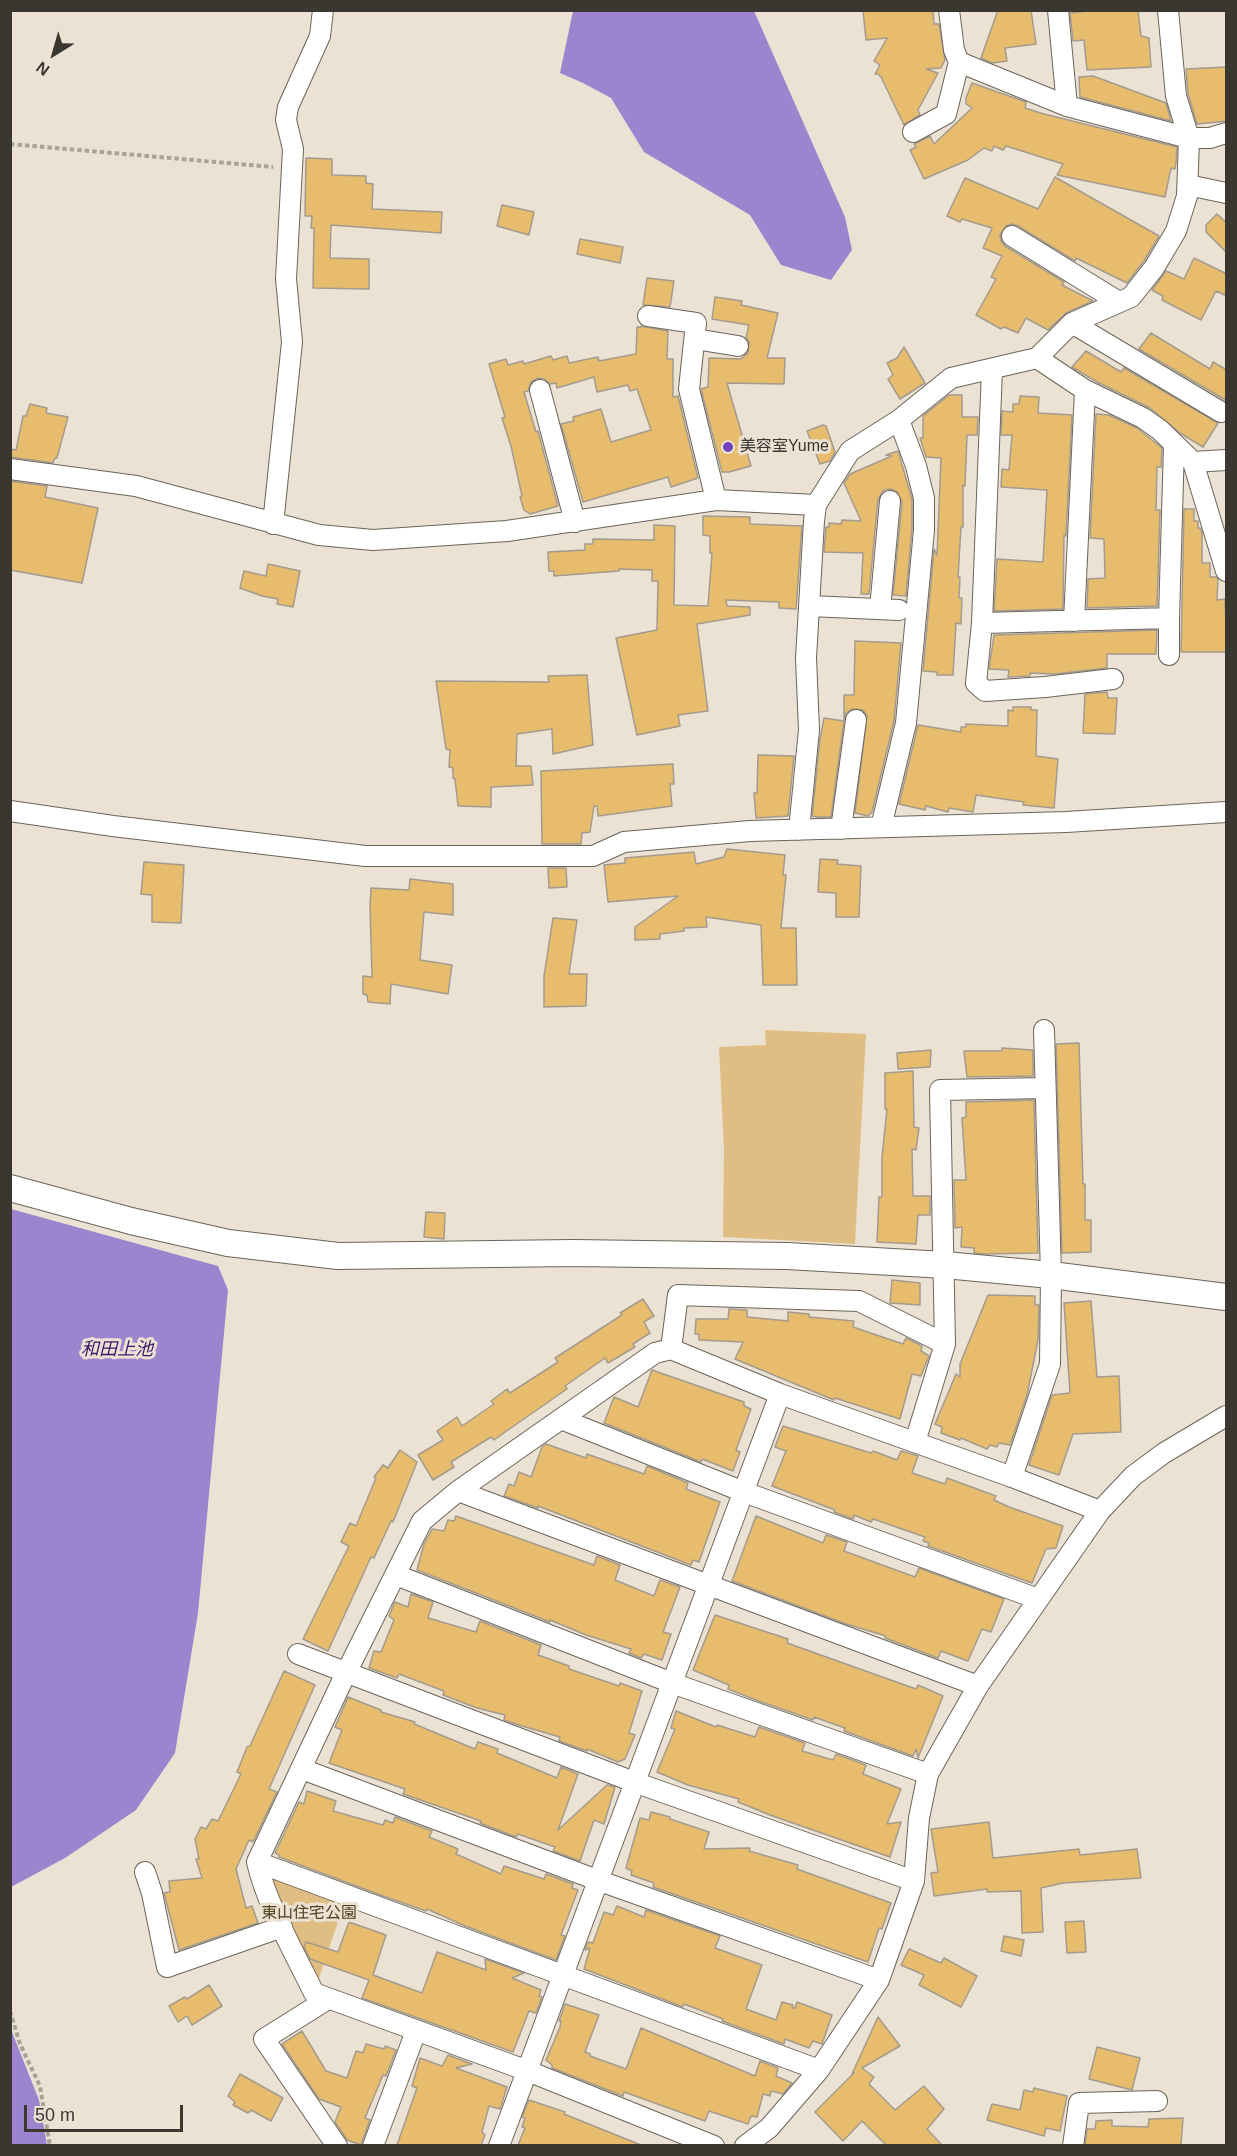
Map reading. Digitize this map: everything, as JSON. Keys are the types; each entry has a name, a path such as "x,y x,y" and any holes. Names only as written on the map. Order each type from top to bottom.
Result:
{"street":[{"path":"273,524 292,342 286,279 293,149 286,120 288,107 320,36 323,10"},
{"path":"913,132 946,114 959,62 954,50 949,10"},
{"path":"1058,10 1067,106"},
{"path":"799,830 809,730 806,658 813,521 816,505 850,451 899,420 951,378 1037,358 1072,323 1131,297 1154,268 1176,231 1187,196 1188,185 1189,138 1176,96 1168,10"},
{"path":"959,62 1067,106 1189,138 1210,138 1227,133"},
{"path":"1188,185 1227,193"},
{"path":"1012,236 1119,302"},
{"path":"648,315 696,323 689,389 716,500"},
{"path":"1072,323 1221,412"},
{"path":"695,339 738,346"},
{"path":"1037,358 1085,390 1143,418 1160,430 1193,462 1227,571"},
{"path":"992,369 981,623 976,683 986,691 1113,679"},
{"path":"540,390 575,522"},
{"path":"1074,621 1085,390"},
{"path":"881,827 906,723 924,530 924,498 916,466 899,420"},
{"path":"1169,655 1168,618 1174,445"},
{"path":"1193,462 1227,460"},
{"path":"10,469 136,486 319,535 373,540 507,531 716,500 816,505"},
{"path":"810,606 889,609 890,501"},
{"path":"981,623 1168,618"},
{"path":"841,829 856,720"},
{"path":"10,811 113,826 365,856 593,856 624,842 750,831 1142,819 1227,812"},
{"path":"1012,1477 1050,1364 1051,1275 1044,1030"},
{"path":"915,1442 945,1344 940,1090 1045,1088"},
{"path":"10,1188 131,1221 228,1243 339,1256 573,1253 763,1256 945,1265 1051,1275 1227,1297"},
{"path":"671,1349 678,1295 860,1301 945,1344"},
{"path":"714,2145 528,2071 314,1993 282,1927 261,1880 257,1862 346,1673 422,1521 458,1491 655,1353 671,1349 780,1394 1100,1511"},
{"path":"499,2145 780,1394"},
{"path":"745,2145 769,2128 819,2070 879,1980 914,1881 919,1818 928,1774 978,1686 1100,1511 1133,1476 1164,1453 1227,1416"},
{"path":"561,1419 744,1491 1038,1599"},
{"path":"458,1491 978,1686"},
{"path":"396,1575 672,1683 928,1774"},
{"path":"298,1654 634,1782 914,1881"},
{"path":"302,1769 597,1880 879,1980"},
{"path":"257,1862 819,2070"},
{"path":"145,1872 152,1893 167,1967 282,1927"},
{"path":"328,2000 264,2039 337,2145"},
{"path":"373,2145 417,2031"},
{"path":"1073,2145 1079,2103 1157,2101"}],"path":[{"path":"10,144 292,169"},
{"path":"10,2011 20,2044 40,2086 50,2145"}],"green space":[{"path":"765,1030 866,1034 855,1244 723,1237 724,1149 719,1047 766,1045"},
{"name":"東山住宅公園","path":"257,1862 347,1895 314,1993"}],"water":[{"path":"573,11 754,11 845,217 852,250 831,280 781,265 750,215 644,152 611,98 560,73"},
{"name":"和田上池","path":"11,1209 218,1266 228,1290 198,1613 175,1753 136,1810 65,1858 11,1887"},
{"path":"10,2027 39,2100 47,2145 11,2145"}],"building":[{"path":"863,10 933,10 934,24 939,24 945,60 941,68 926,69 938,73 918,110 920,115 904,125 881,77 875,74 880,65 874,61 887,38 866,40"},
{"path":"998,10 1031,10 1036,44 1005,48 1007,61 992,63 981,58"},
{"path":"1097,10 1138,10 1141,36 1149,38 1151,67 1087,70 1084,40 1073,41 1070,13"},
{"path":"1226,67 1227,121 1197,124 1188,94 1186,69"},
{"path":"1093,76 1166,103 1171,121 1080,97 1079,77"},
{"path":"972,83 1026,102 1025,108 1044,114 1177,147 1175,169 1171,168 1165,197 1057,175 1063,164 1006,146 1003,150 994,146 992,151 984,148 968,160 924,179 910,150 916,147 914,144 930,136 934,144 972,108 966,104 966,98"},
{"path":"306,158 332,159 332,175 366,176 366,183 373,184 372,209 442,212 441,233 331,225 330,258 369,259 369,289 313,288 314,228 311,228 312,216 305,216"},
{"path":"1055,177 1159,236 1127,283 1076,258 1075,261 1018,226 1012,224 1006,226 1000,235 1005,246 1064,282 1062,285 1093,301 1066,313 1048,330 1026,318 1018,333 1004,327 1001,329 976,315 996,279 991,277 1002,256 983,248 992,228 962,219 960,222 947,216 965,178 1038,209"},
{"path":"502,205 534,212 529,235 497,226"},
{"path":"1217,214 1227,223 1227,253 1206,232 1206,225"},
{"path":"580,239 623,247 620,263 577,254"},
{"path":"1194,258 1227,274 1227,296 1216,291 1201,320 1162,300 1163,296 1152,290 1166,271 1184,279"},
{"path":"647,278 674,281 670,307 643,305"},
{"path":"715,297 742,301 741,305 778,313 767,358 785,358 784,384 727,383 751,466 729,472 722,472 701,389 708,387 709,358 741,359 748,353 749,342 746,337 749,325 712,319"},
{"path":"637,327 668,331 667,359 673,359 673,397 678,396 698,478 671,487 668,477 583,502 561,424 574,421 573,417 601,409 611,442 651,430 637,389 630,391 628,385 597,392 594,377 557,388 556,383 550,384 538,378 531,382 528,391 524,392 536,432 538,431 558,506 530,514 524,510 520,497 522,496 511,446 502,418 505,417 489,364 506,359 508,365 523,361 524,364 551,356 553,360 567,356 569,363 598,357 599,361 636,354"},
{"path":"1151,333 1210,369 1213,362 1227,370 1227,401 1139,349"},
{"path":"904,347 925,383 900,399 888,379 893,375 887,363 897,358"},
{"path":"1086,351 1121,372 1124,368 1218,423 1203,447 1180,433 1150,408 1072,367"},
{"path":"949,395 962,395 962,417 978,417 977,435 967,435 965,486 963,485 963,527 961,527 958,577 960,577 959,598 962,598 961,624 956,623 953,675 937,675 937,672 923,671 934,549 937,555 941,458 926,457 920,438 923,438 923,416"},
{"path":"1020,396 1039,397 1038,413 1072,415 1066,536 1064,535 1063,609 994,611 997,559 1043,562 1047,490 1001,487 1002,469 1009,470 1012,435 1001,435 1002,411 1013,412 1013,404 1019,404"},
{"path":"30,404 47,408 46,413 68,417 57,458 53,463 10,457 10,449 16,450 23,416 26,416"},
{"path":"1096,414 1109,415 1137,428 1162,448 1161,467 1157,467 1156,510 1160,510 1157,606 1087,608 1088,579 1105,578 1104,539 1090,538"},
{"path":"826,426 835,452 830,461 820,464 807,431"},
{"path":"898,451 912,499 912,529 906,596 893,595 902,502 897,492 891,489 884,490 878,499 869,594 861,594 863,553 824,552 826,527 829,527 829,523 841,524 842,520 861,521 844,483 850,474 892,456 886,455"},
{"path":"10,481 47,486 45,497 98,508 82,583 10,570"},
{"path":"1184,509 1194,509 1194,521 1198,521 1198,528 1202,532 1202,563 1210,563 1210,577 1218,579 1217,600 1225,599 1227,652 1181,652"},
{"path":"703,516 750,517 750,524 802,526 796,609 779,608 779,602 726,600 727,606 750,607 750,615 697,624 708,711 678,715 680,726 637,735 616,638 657,630 658,581 652,581 652,570 619,569 619,571 554,576 554,571 549,571 548,552 585,550 585,544 593,544 593,539 654,540 654,525 675,526 674,605 708,606 712,553 710,553 710,536 703,535"},
{"path":"268,564 300,571 293,607 277,604 278,599 240,588 244,571 266,576"},
{"path":"1157,630 1156,654 1107,654 1107,668 1055,674 1030,673 1030,676 1008,677 1009,670 989,669 994,635"},
{"path":"855,641 901,643 894,721 872,812 868,816 855,813 867,716 863,710 852,709 846,713 844,720 844,695 854,695"},
{"path":"587,675 593,745 553,754 552,729 517,734 516,766 531,766 533,785 491,787 491,807 458,806 453,768 449,767 450,750 446,749 436,681 549,682 548,676"},
{"path":"1107,692 1108,698 1117,698 1115,734 1083,733 1085,694"},
{"path":"1013,707 1031,707 1031,710 1037,710 1036,756 1058,759 1054,808 1023,805 1024,802 976,795 973,812 949,808 948,812 926,806 925,810 899,804 918,725 961,732 961,727 966,727 966,724 1008,726 1008,710 1013,711"},
{"path":"824,718 844,721 831,817 817,817 812,816"},
{"path":"758,755 794,756 788,816 756,818 754,793 757,793"},
{"path":"673,764 674,784 670,784 672,806 598,816 597,806 594,806 590,832 582,833 581,844 542,844 541,771"},
{"path":"727,849 785,855 783,875 786,875 781,928 796,928 797,985 763,985 761,925 706,917 707,927 684,928 684,931 660,934 660,939 635,940 635,927 678,896 608,902 604,865 625,863 625,858 694,852 696,864 724,857"},
{"path":"820,859 838,860 837,864 861,866 859,917 836,917 836,893 818,892"},
{"path":"144,862 184,865 181,923 152,922 152,895 141,894"},
{"path":"548,868 566,868 567,887 549,888"},
{"path":"410,879 453,884 453,915 424,912 420,960 452,965 448,994 391,984 390,1004 368,1002 367,995 363,994 363,976 372,977 371,888 409,890"},
{"path":"553,918 577,920 569,974 587,974 586,1006 544,1007 544,976"},
{"path":"1079,1043 1085,1220 1091,1220 1091,1252 1062,1253 1056,1044"},
{"path":"1002,1048 1033,1050 1033,1076 967,1077 964,1051 1002,1051"},
{"path":"931,1050 930,1067 898,1069 897,1053"},
{"path":"913,1071 914,1127 919,1128 916,1150 912,1149 913,1196 930,1196 930,1215 918,1215 916,1244 877,1242 887,1109 885,1109 885,1073"},
{"path":"1034,1100 1038,1253 974,1253 974,1248 961,1247 962,1227 955,1228 954,1180 966,1180 962,1118 966,1117 966,1102"},
{"path":"426,1212 445,1213 444,1239 424,1237"},
{"path":"892,1280 920,1283 920,1305 890,1303"},
{"path":"988,1295 1035,1296 1035,1305 1039,1305 1038,1340 1027,1395 1010,1445 999,1443 997,1447 990,1445 987,1449 961,1438 960,1440 941,1433 942,1427 935,1424 956,1374 960,1377 960,1364"},
{"path":"643,1299 654,1316 644,1322 650,1333 633,1344 635,1347 608,1363 605,1358 565,1386 567,1389 494,1440 491,1437 451,1462 454,1467 433,1480 418,1455 443,1440 437,1431 457,1417 462,1426 494,1404 491,1401 507,1389 510,1393 558,1362 555,1358"},
{"path":"1091,1301 1097,1377 1119,1376 1121,1432 1073,1434 1059,1475 1029,1465 1052,1395 1070,1393 1064,1303"},
{"path":"729,1309 747,1310 747,1317 788,1321 788,1312 809,1314 809,1317 854,1321 853,1327 903,1344 906,1338 922,1346 921,1351 929,1356 921,1376 912,1374 900,1419 835,1398 834,1400 735,1359 743,1342 699,1340 699,1334 695,1334 696,1319 728,1319"},
{"path":"652,1370 744,1402 744,1406 751,1409 736,1450 740,1452 733,1471 702,1459 701,1462 604,1423 614,1397 638,1407"},
{"path":"783,1426 897,1460 901,1451 918,1456 912,1473 945,1484 947,1478 996,1496 994,1500 1009,1507 1063,1526 1056,1548 1046,1549 1032,1583 928,1546 929,1543 923,1541 925,1537 873,1519 871,1522 854,1515 853,1519 772,1486 786,1451 775,1447"},
{"path":"546,1444 586,1458 587,1454 644,1474 647,1466 688,1483 686,1489 720,1502 699,1562 693,1560 691,1565 538,1506 538,1508 504,1496 509,1484 514,1486 519,1472 531,1477 542,1447"},
{"path":"400,1450 417,1462 393,1522 391,1521 374,1558 371,1557 328,1651 303,1639 349,1546 341,1542 350,1523 356,1526 376,1478 374,1477 383,1465 388,1468"},
{"path":"456,1516 594,1565 597,1556 620,1565 615,1580 654,1596 660,1580 680,1587 663,1632 671,1634 662,1660 644,1654 641,1658 629,1653 631,1649 586,1635 550,1620 550,1622 417,1570 424,1544 432,1529 444,1531 448,1520 454,1521"},
{"path":"756,1516 823,1543 826,1535 847,1542 844,1551 915,1577 919,1568 1004,1599 991,1632 982,1629 968,1661 941,1651 938,1658 885,1638 886,1636 846,1624 732,1581"},
{"path":"411,1594 433,1602 428,1618 476,1632 480,1621 541,1645 538,1655 569,1666 569,1669 619,1686 620,1683 642,1691 629,1733 635,1735 625,1759 618,1762 587,1749 587,1751 559,1741 560,1737 504,1720 505,1715 477,1708 443,1695 444,1691 399,1674 397,1678 369,1668 374,1651 381,1652 394,1620 389,1616 395,1602 408,1607"},
{"path":"715,1615 788,1639 787,1643 916,1689 918,1685 943,1696 918,1758 916,1749 913,1756 844,1731 845,1728 814,1717 813,1720 756,1700 728,1689 729,1685 693,1670"},
{"path":"284,1671 315,1685 269,1789 277,1792 253,1842 249,1840 236,1869 246,1908 252,1906 258,1923 179,1950 164,1893 170,1892 169,1881 202,1878 196,1859 199,1859 195,1839 201,1827 206,1829 212,1819 218,1821 241,1774 237,1772 247,1747 250,1746"},
{"path":"348,1697 381,1710 381,1712 415,1722 414,1724 475,1749 478,1742 498,1749 497,1753 557,1778 561,1767 578,1774 558,1830 607,1785 615,1787 604,1824 594,1820 580,1861 553,1851 555,1847 518,1834 516,1837 480,1823 481,1821 403,1794 405,1789 329,1763 342,1730 335,1727"},
{"path":"676,1711 716,1727 717,1725 755,1737 759,1727 805,1743 802,1751 833,1760 836,1754 866,1765 863,1774 901,1789 887,1824 901,1822 890,1857 770,1815 738,1802 739,1799 688,1785 657,1772 675,1729 671,1728"},
{"path":"307,1791 336,1801 333,1811 383,1825 385,1820 393,1823 395,1817 432,1831 429,1837 458,1849 456,1854 501,1874 504,1866 544,1879 546,1874 573,1884 572,1888 578,1890 561,1935 565,1936 556,1960 465,1926 427,1909 426,1911 383,1896 279,1857 275,1853 299,1802 304,1804"},
{"path":"651,1812 709,1832 704,1849 750,1848 749,1851 798,1865 797,1869 891,1903 882,1929 879,1928 868,1962 653,1887 654,1883 631,1875 632,1871 626,1868 640,1818 649,1820"},
{"path":"989,1822 993,1858 1079,1849 1080,1855 1137,1849 1141,1878 1063,1883 1041,1888 1043,1932 1022,1933 1021,1891 987,1892 987,1889 934,1896 931,1873 938,1872 931,1829"},
{"path":"617,1906 644,1917 646,1910 720,1936 715,1948 762,1965 746,2009 776,2020 782,2002 793,2005 792,2008 795,2008 797,2002 832,2015 822,2044 813,2041 809,2048 785,2039 784,2044 684,2004 683,2007 584,1969 590,1948 585,1950 588,1942 593,1943 604,1912 613,1915"},
{"path":"1084,1921 1086,1952 1067,1953 1065,1922"},
{"path":"349,1922 386,1935 373,1975 422,1993 437,1952 486,1970 485,1959 524,1973 512,1978 541,1990 539,1996 542,1997 536,2013 529,2011 513,2052 362,1998 369,1980 310,1959 304,1947 306,1942 338,1952"},
{"path":"1004,1936 1024,1940 1021,1956 1001,1951"},
{"path":"909,1949 941,1963 944,1958 977,1976 961,2007 919,1985 924,1975 901,1965"},
{"path":"209,1985 222,2006 192,2025 187,2016 178,2022 169,2006 185,1997 187,1999"},
{"path":"565,2004 599,2015 585,2052 626,2069 641,2028 755,2076 760,2061 778,2068 776,2076 792,2083 783,2094 771,2091 770,2096 763,2094 757,2117 751,2116 748,2124 709,2111 705,2121 624,2092 623,2096 552,2068 546,2060 560,2027 561,2021 559,2021"},
{"path":"878,2017 900,2046 862,2068 874,2077 869,2084 895,2110 924,2086 944,2109 927,2129 942,2145 886,2145 862,2121 843,2141 815,2112 854,2073 852,2074"},
{"path":"302,2031 326,2071 347,2078 356,2051 363,2053 366,2044 396,2050 365,2118 370,2120 361,2145 347,2140 335,2122 341,2107 319,2099 282,2044"},
{"path":"1097,2047 1140,2058 1132,2090 1089,2079"},
{"path":"448,2055 472,2064 456,2068 507,2087 500,2109 489,2106 482,2132 485,2135 481,2145 397,2145 417,2088 412,2086 420,2058 442,2066"},
{"path":"240,2074 283,2098 271,2121 251,2110 248,2113 233,2105 235,2102 228,2096"},
{"path":"1034,2088 1067,2096 1060,2131 1046,2128 1044,2136 987,2120 992,2104 1020,2110 1024,2090 1033,2092"},
{"path":"529,2100 565,2112 564,2114 641,2145 518,2145 525,2128 522,2127 525,2118 522,2117"},
{"path":"1183,2118 1181,2145 1085,2145 1087,2129 1095,2129 1096,2121 1112,2120 1112,2126 1148,2127 1149,2119"}],"place":[{"name":"美容室Yume","path":"728,447"}]}
